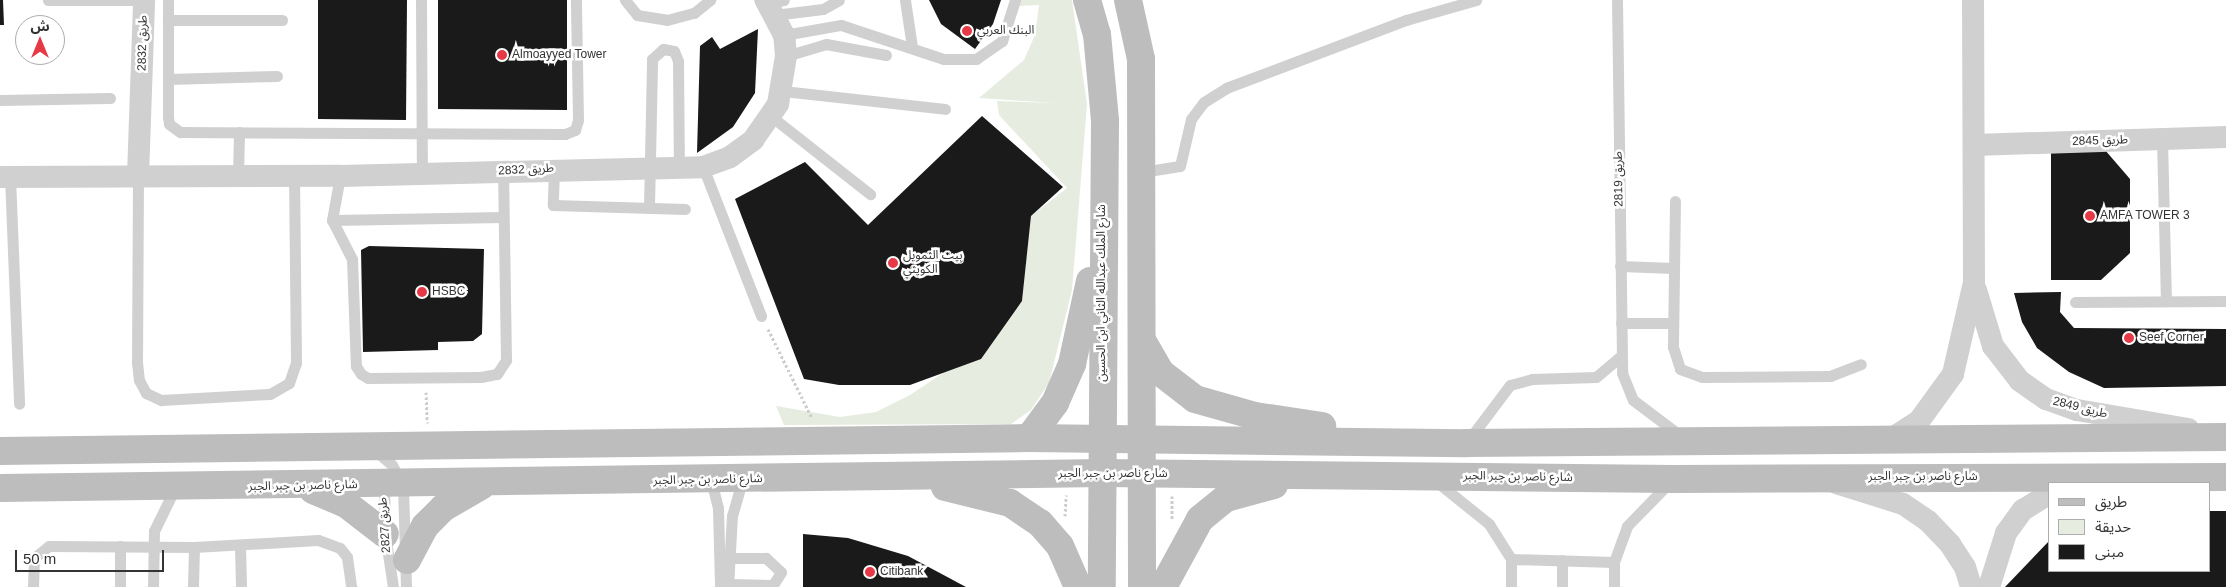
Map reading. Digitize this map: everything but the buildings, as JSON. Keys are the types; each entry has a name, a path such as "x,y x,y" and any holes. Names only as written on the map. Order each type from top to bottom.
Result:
{"main road":[{"name":"شارع الملك عبدالله الثاني ابن الحسين","path":"1087,0 1097,34 1105,120 1102,223 1102,587"},
{"path":"1128,0 1141,59 1142,587"},
{"path":"1029,438 1055,403 1072,364 1102,223"},
{"path":"1143,342 1160,372 1195,399 1255,416 1402,441"},
{"path":"0,451 1029,438 1466,443 1690,442 1894,437 2226,436"},
{"name":"شارع ناصر بن جبر الجبر","path":"0,488 300,486 392,479 484,485 1102,473 1325,477 1429,476 1674,479 1819,477 2084,480 2226,477"},
{"path":"859,477 964,489 1010,503 1054,537 1078,587"},
{"path":"1163,587 1200,520 1226,498 1325,477"},
{"path":"407,560 425,526 443,508 484,485"},
{"path":"300,486 346,504 385,534"}],"street":[{"name":"طريق 2832","path":"138,176 144,0"},
{"name":"طريق 2849","path":"1894,437 1920,421 1953,374 1974,282 1973,0"},
{"path":"773,5 785,46"},
{"name":"طريق 2832","path":"5,177 336,176 422,172 703,167 746,145 772,117 783,91 785,46"},
{"name":"طريق 2845","path":"1974,145 2226,137"},
{"name":"طريق 2849","path":"1974,282 1993,346 2020,381 2046,399 2077,410 2226,436"},
{"path":"1819,477 1903,504 1928,522 1950,544 1966,567 1971,587"},
{"path":"1989,587 2006,533 2023,510 2048,494"}],"lane":[{"path":"48,0 137,0"},
{"path":"168,0 168,117 174,129 239,132 575,130 576,0"},
{"path":"421,0 422,172"},
{"path":"625,0 637,15 667,20 694,13 710,0"},
{"path":"773,5 823,9 840,0"},
{"path":"905,0 912,47"},
{"path":"785,46 841,25 944,59 976,59 1002,40 1015,0"},
{"path":"1142,172 1180,166 1191,119 1204,102 1226,88 1406,20 1476,0"},
{"name":"طريق 2819","path":"1617,0 1620,357 1624,383 1633,400 1690,442"},
{"path":"168,20 282,20"},
{"path":"785,46 826,44 886,55"},
{"path":"649,207 652,59 664,50 674,51 678,61 679,168"},
{"path":"168,79 277,76"},
{"path":"783,91 945,109"},
{"path":"0,100 110,98"},
{"path":"772,117 870,194"},
{"path":"238,176 239,132"},
{"path":"2162,139 2166,301"},
{"path":"703,167 761,316"},
{"path":"554,169 553,205 685,209"},
{"path":"336,176 336,204 332,220 354,269 355,358 361,374 368,378 481,377 497,374 506,360 502,172"},
{"path":"138,176 139,380 146,393 161,400 270,394 289,383 296,363 294,176"},
{"path":"5,177 19,404"},
{"path":"1676,201 1673,268 1674,358 1690,375 1830,376 1861,364"},
{"path":"332,220 503,217"},
{"path":"1620,266 1673,268"},
{"path":"2075,302 2226,301"},
{"path":"1621,323 1673,323"},
{"path":"1466,443 1510,385 1532,379 1596,377 1620,357"},
{"path":"365,446 392,479 418,446"},
{"path":"1429,476 1480,514 1511,559 1511,587"},
{"name":"طريق 2827","path":"392,479 385,534 393,587"},
{"name":"طريق 2827","path":"392,479 407,560 406,587"},
{"path":"1614,587 1614,562 1632,519 1674,479"},
{"path":"711,480 718,508 725,586"},
{"path":"725,586 734,506 742,480"},
{"path":"153,587 152,547 158,516 175,488"},
{"path":"32,587 34,558 43,548 120,546 194,548 240,544 330,542 347,557 351,587"},
{"path":"240,544 241,587"},
{"path":"120,546 120,587"},
{"path":"193,587 194,548"},
{"path":"725,586 773,585 781,572 766,558 728,558"},
{"path":"1511,559 1614,562"},
{"path":"1562,560 1562,587"}],"path":[{"path":"761,316 824,440"}],"green space":[{"path":"1018,0 1072,0 1087,104 1072,290 1049,383 1031,410 1011,424 784,425 776,406 840,417 876,412 910,395 961,361 1022,301 1031,216 1067,188 999,115 997,101 1056,103 979,98 1024,60 1035,35 1039,5 1019,6"}],"place":[{"name":"البنك العربي","path":"967,31"},
{"name":"Almoayyed Tower","path":"502,55"},
{"name":"AMFA TOWER 3","path":"2090,216"},
{"name":"بيت التمويل الكويتي","path":"893,263"},
{"name":"HSBC","path":"422,292"},
{"name":"Seef Corner","path":"2129,338"},
{"name":"Citibank","path":"870,572"}]}
